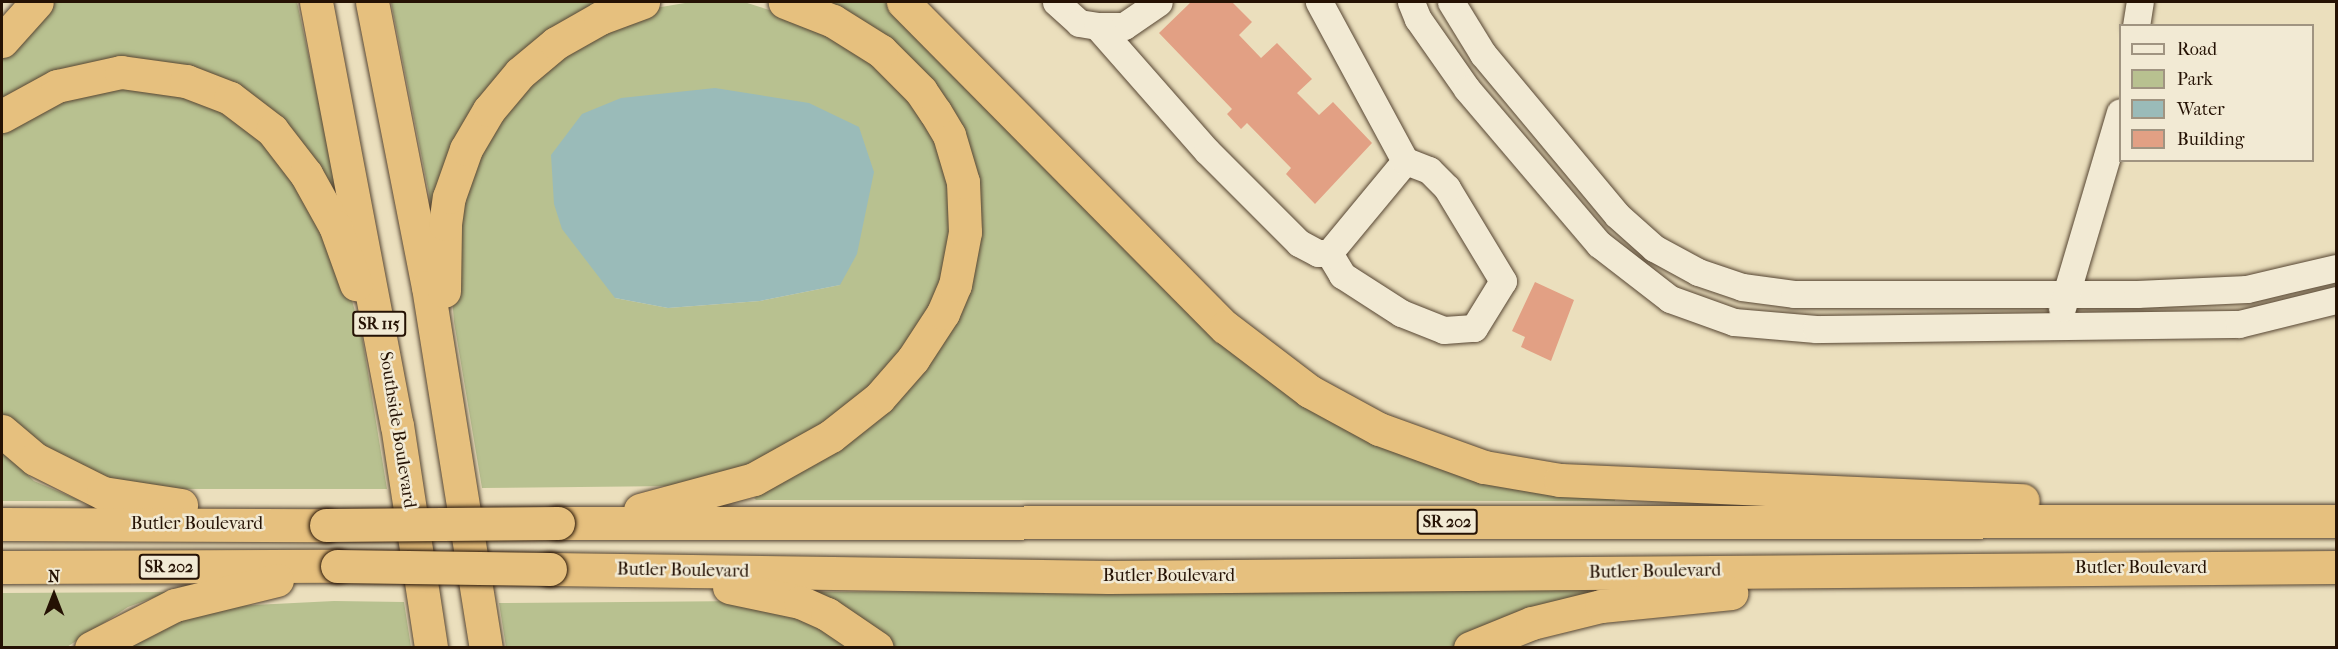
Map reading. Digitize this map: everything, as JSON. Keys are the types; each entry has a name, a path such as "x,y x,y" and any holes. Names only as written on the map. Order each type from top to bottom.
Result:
{"highway":[{"path":"2,41 37,2"},
{"name":"Southside Boulevard","path":"316,2 397,425 431,648"},
{"name":"SR 115","path":"372,2 451,422 486,648"},
{"path":"451,422 443,275 445,224 453,186 466,149 503,91 538,57 578,29 643,2"},
{"path":"558,523 695,497 754,479 807,453 879,398 913,359 943,313 955,285 965,232 963,182 948,135 921,91 881,51 833,21 785,2"},
{"path":"903,2 1225,327 1252,350 1309,392 1346,412 1449,456 1523,475 1602,484 2337,512"},
{"path":"2,116 57,86 121,72 186,81 230,98 251,112 290,151 335,226 359,291 397,425"},
{"path":"2,431 35,459 103,493 182,505 252,524"},
{"name":"Butler Boulevard","path":"2,524 2337,521"},
{"path":"91,648 175,605 337,566"},
{"name":"Butler Boulevard","path":"2,567 337,566 1121,577 2337,567"},
{"path":"1470,648 1532,623 1640,599 1721,593 1950,588 2043,582 2141,567"},
{"path":"664,570 800,602 844,624 877,648"}],"street":[{"path":"1056,2 1079,23 1098,26 1125,26 1159,2"},
{"path":"1319,2 1405,161 1429,170 1447,188 1503,281 1474,328 1444,330 1401,313 1342,275 1329,254"},
{"path":"2337,268 2247,289 2067,294 1794,294 1742,287 1698,272 1654,248 1617,215 1483,54 1451,2 1414,10 1467,89 1599,244 1670,299 1734,322 1816,329 2239,324 2337,300"},
{"path":"2136,24 2140,2"},
{"path":"1098,26 1207,151 1299,243 1318,253 1329,254"},
{"path":"2055,326 2067,294 2119,119"},
{"path":"1329,254 1405,161"}],"green space":[{"path":"46,2 297,2 340,201 184,70 2,103 2,49"},
{"path":"391,2 616,2 560,29 432,209"},
{"path":"691,2 744,2 830,29 911,93 949,170 949,265 913,338 844,415 744,471 675,486 482,488 454,322 451,283 457,203 513,89 637,11","holes":["840,285 760,301 668,308 615,298"]},
{"path":"805,2 890,2 1311,401 1615,495 1615,501 756,500 754,498 815,455 951,305 956,138"},
{"path":"123,80 232,111 290,168 349,290 362,336 387,489 158,489 99,478 24,434 2,413 2,130 27,109"},
{"path":"2,450 34,481 81,501 2,501"},
{"path":"1591,589 1589,595 1450,648 894,647 868,625 810,592"},
{"path":"169,592 128,607 67,647 2,648 2,593"},
{"path":"334,601 404,602 411,647 110,648 215,607"},
{"path":"746,601 777,605 859,647 506,647 499,603"}],"water":[{"path":"715,88 809,103 859,127 874,172 857,254 840,285 760,301 668,308 615,298 562,229 554,204 551,155 582,114 621,98"}],"building":[{"path":"1191,2 1232,2 1252,22 1239,35 1261,58 1277,43 1312,79 1297,93 1319,115 1333,102 1372,143 1315,204 1286,174 1291,168 1247,123 1241,129 1227,114 1232,109 1159,33"},
{"path":"1535,282 1574,300 1551,361 1521,347 1525,337 1512,331"}]}
